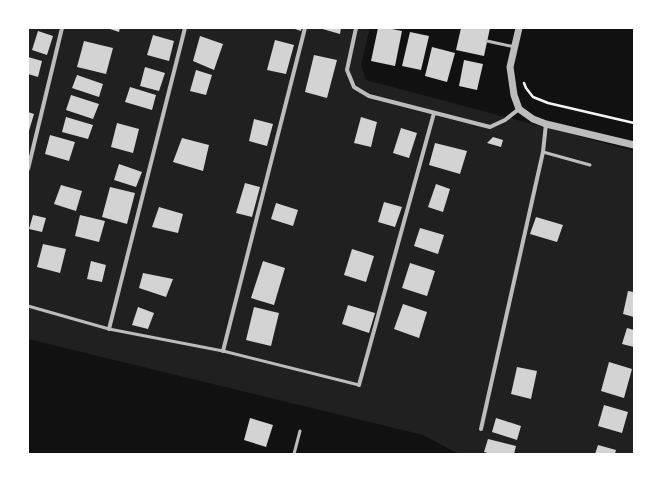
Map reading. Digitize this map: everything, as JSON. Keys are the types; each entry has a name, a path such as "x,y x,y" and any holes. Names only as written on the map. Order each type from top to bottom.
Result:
{"street":[{"path":"28,169 62,28"},
{"path":"109,329 185,28"},
{"path":"223,351 305,28"},
{"path":"356,28 346,70 354,87 369,96 490,127 505,120 519,109"},
{"path":"519,28 510,67 514,95 519,109 533,119 546,124 634,145"},
{"path":"359,385 434,113"},
{"path":"481,429 543,152 546,124"}],"lane":[{"path":"487,41 515,47"},
{"path":"543,152 590,165"},
{"path":"28,306 109,329 223,351 359,385"},
{"path":"294,454 300,431"}],"path":[{"path":"524,82 526,88 533,97 548,103 634,123"}],"shaded area":[{"path":"28,28 370,28 361,65 366,80 634,151 634,454 459,454 423,435 28,339"}],"building":[{"path":"107,28 120,28 119,32"},
{"path":"292,28 302,28 301,31"},
{"path":"319,28 341,28 340,34"},
{"path":"378,28 402,31 395,66 371,61"},
{"path":"461,28 490,28 484,56 456,50"},
{"path":"38,31 53,36 47,55 32,50"},
{"path":"410,32 429,36 421,70 402,66"},
{"path":"153,35 174,41 169,61 147,55"},
{"path":"200,36 223,44 214,70 193,61"},
{"path":"275,40 294,45 286,74 267,70"},
{"path":"84,41 113,48 106,74 77,67"},
{"path":"432,47 455,53 447,82 425,76"},
{"path":"314,55 337,60 327,98 305,92"},
{"path":"28,57 42,61 38,77 28,74"},
{"path":"464,60 483,64 477,90 459,86"},
{"path":"145,67 165,73 159,91 140,86"},
{"path":"196,70 212,75 206,95 190,91"},
{"path":"77,75 103,84 99,97 72,88"},
{"path":"130,87 156,95 152,110 125,102"},
{"path":"71,95 99,104 93,119 66,110"},
{"path":"28,112 34,114 28,134"},
{"path":"66,117 93,125 88,139 62,132"},
{"path":"361,117 377,122 371,147 354,143"},
{"path":"254,119 273,124 267,146 249,141"},
{"path":"117,123 139,129 133,153 111,147"},
{"path":"401,128 417,133 409,158 393,153"},
{"path":"50,135 75,142 69,161 45,154"},
{"path":"493,137 503,140 501,147 487,143"},
{"path":"182,138 209,145 203,171 173,162"},
{"path":"435,143 467,151 460,174 429,165"},
{"path":"119,164 142,172 136,187 114,180"},
{"path":"245,183 260,187 252,217 236,213"},
{"path":"436,184 450,189 443,212 428,207"},
{"path":"61,185 82,191 76,211 54,204"},
{"path":"110,187 135,193 127,224 102,217"},
{"path":"384,202 402,207 395,227 378,222"},
{"path":"276,203 298,210 293,226 271,219"},
{"path":"159,207 183,214 178,233 152,227"},
{"path":"33,215 46,218 42,232 29,229"},
{"path":"80,215 105,221 99,242 75,236"},
{"path":"536,217 563,225 557,242 530,234"},
{"path":"420,228 444,235 438,254 414,246"},
{"path":"43,244 66,249 60,273 37,267"},
{"path":"352,249 374,256 366,282 344,275"},
{"path":"91,261 106,265 102,282 87,279"},
{"path":"263,261 285,268 274,305 251,298"},
{"path":"410,263 435,271 427,296 402,288"},
{"path":"143,273 173,279 166,297 139,288"},
{"path":"628,291 634,292 634,317 623,314"},
{"path":"403,304 427,312 419,338 394,329"},
{"path":"348,305 375,313 369,333 342,324"},
{"path":"138,307 154,313 148,329 132,325"},
{"path":"254,307 279,313 271,346 246,340"},
{"path":"627,328 634,330 634,347 622,344"},
{"path":"609,362 632,369 624,398 601,391"},
{"path":"517,367 537,371 531,399 511,394"},
{"path":"604,405 628,412 622,433 598,426"},
{"path":"250,418 273,425 266,447 244,440"},
{"path":"496,418 521,426 517,440 492,432"},
{"path":"488,439 516,446 514,454 491,454 484,452"},
{"path":"598,445 616,450 615,454 595,454"}]}
